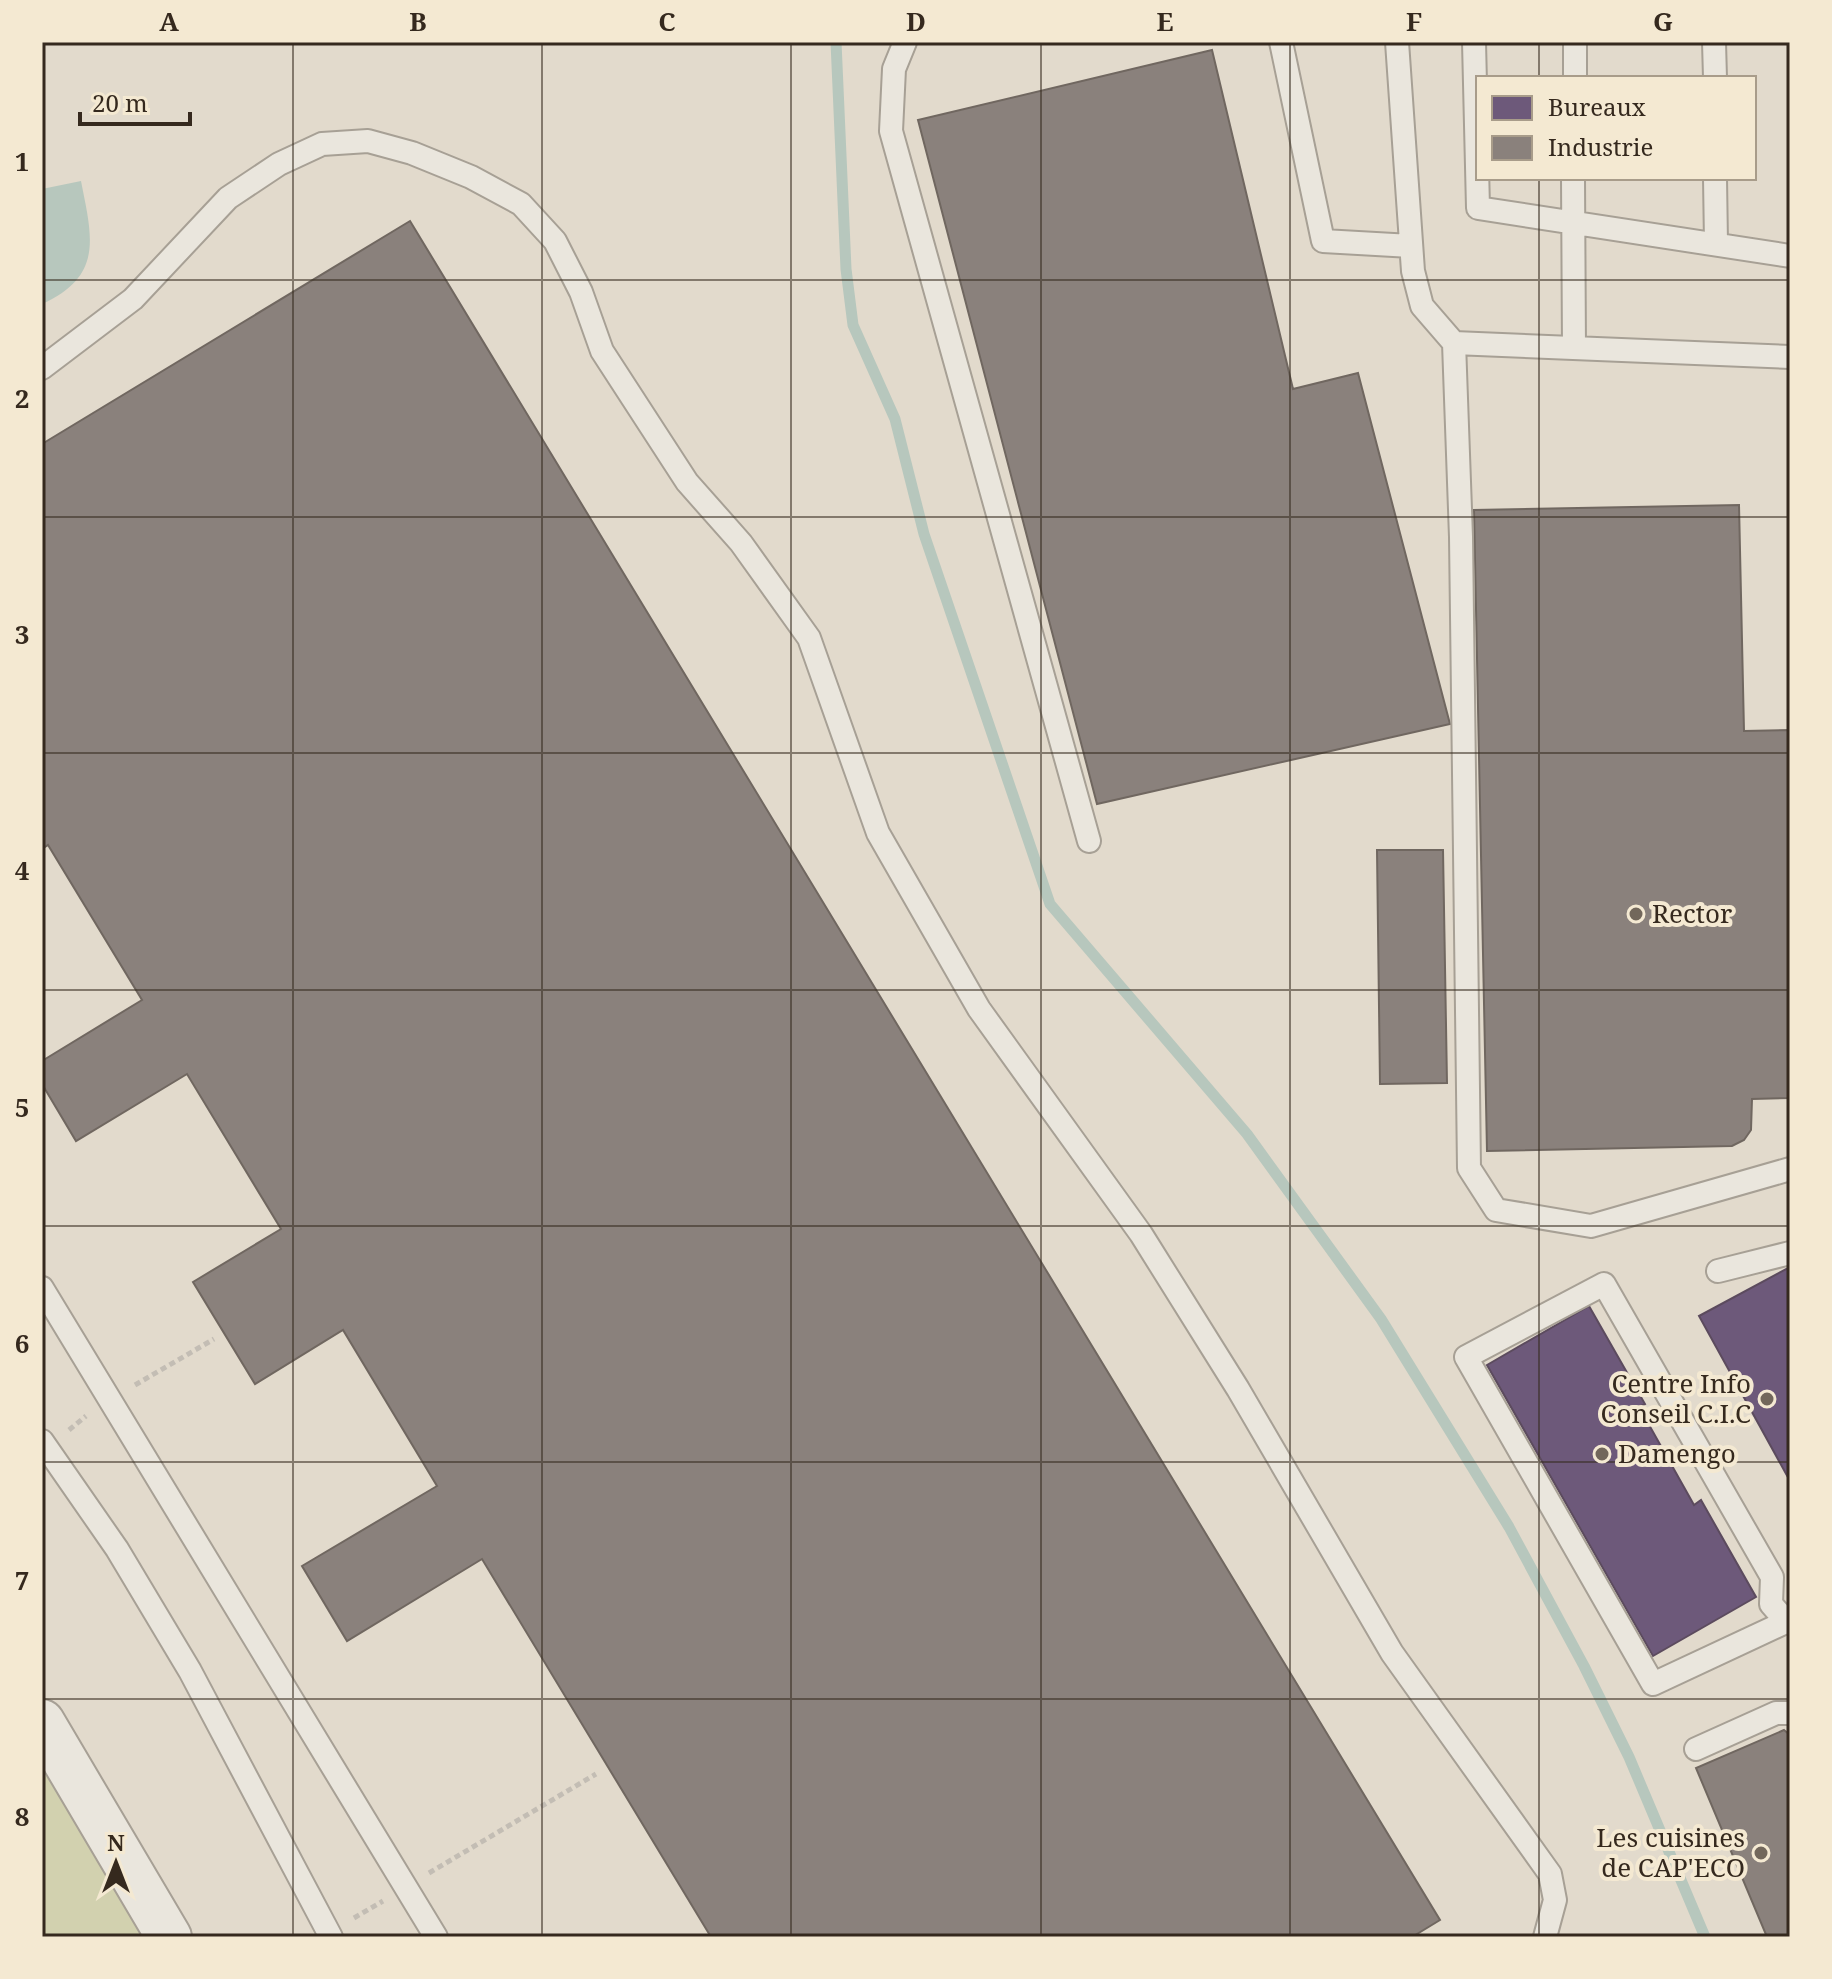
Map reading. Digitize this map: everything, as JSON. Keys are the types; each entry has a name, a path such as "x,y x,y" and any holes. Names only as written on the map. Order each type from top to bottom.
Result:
{"street":[{"path":"42,1722 169,1937"}],"lane":[{"path":"905,42 894,69 891,131 1089,841"},
{"path":"1281,42 1323,241 1411,246"},
{"path":"1397,42 1411,246 1422,306 1454,343 1461,537 1469,1168 1496,1210 1591,1226 1790,1169"},
{"path":"1474,42 1476,125"},
{"path":"1575,42 1575,76"},
{"path":"1714,42 1715,76"},
{"path":"42,368 133,299 228,198 279,164 322,144 368,141 412,153 471,177 521,204 555,241 581,292 602,351 687,482 741,543 809,638 878,833 979,1009 1141,1234 1238,1389 1392,1653 1550,1874 1555,1900 1545,1937"},
{"path":"1477,180 1478,208 1790,256"},
{"path":"1573,180 1574,348"},
{"path":"1715,180 1716,243"},
{"path":"1454,343 1790,357"},
{"path":"1718,1271 1790,1253"},
{"path":"1604,1284 1772,1577 1771,1604 1788,1620 1653,1684 1466,1357 1604,1284"},
{"path":"42,1288 436,1937"},
{"path":"42,1441 117,1549 190,1671 327,1935"},
{"path":"1696,1749 1776,1713 1790,1713"}],"path":[{"path":"327,1935 596,1774"}],"green space":[{"path":"42,1760 145,1937 42,1937"}],"shaded area":[{"path":"81,181 90,237 89,253 76,281 42,304 42,189"}],"building: Bureaux":[{"name":"Centre Info Conseil C.I.C","path":"1790,1267 1790,1481 1699,1316"},
{"name":"Damengo","path":"1589,1306 1645,1404 1639,1407 1694,1505 1701,1500 1756,1597 1653,1656 1487,1365"}],"building: Industrie":[{"path":"1212,50 1293,389 1358,373 1450,724 1097,804 918,120"},
{"path":"410,221 1440,1920 1412,1937 711,1937 482,1559 347,1641 302,1566 437,1486 343,1330 255,1384 193,1282 281,1229 187,1074 76,1141 42,1084 42,1061 142,1000 48,845 42,849 42,444"},
{"name":"Rector","path":"1739,505 1744,731 1790,730 1790,1098 1752,1099 1751,1130 1744,1140 1732,1146 1487,1151 1474,510"},
{"path":"1377,850 1443,850 1447,1083 1380,1084"},
{"name":"Les cuisines de CAP'ECO","path":"1784,1730 1790,1735 1790,1937 1767,1937 1696,1768"}],"waterway":[{"path":"836,42 846,269 853,325 895,419 924,534 1050,904 1247,1134 1381,1319 1509,1527 1584,1666 1629,1757 1705,1937"}],"place":[{"name":"Rector","path":"1636,914"},
{"name":"Centre Info Conseil C.I.C","path":"1767,1399"},
{"name":"Damengo","path":"1602,1454"},
{"name":"Les cuisines de CAP'ECO","path":"1761,1853"}]}
